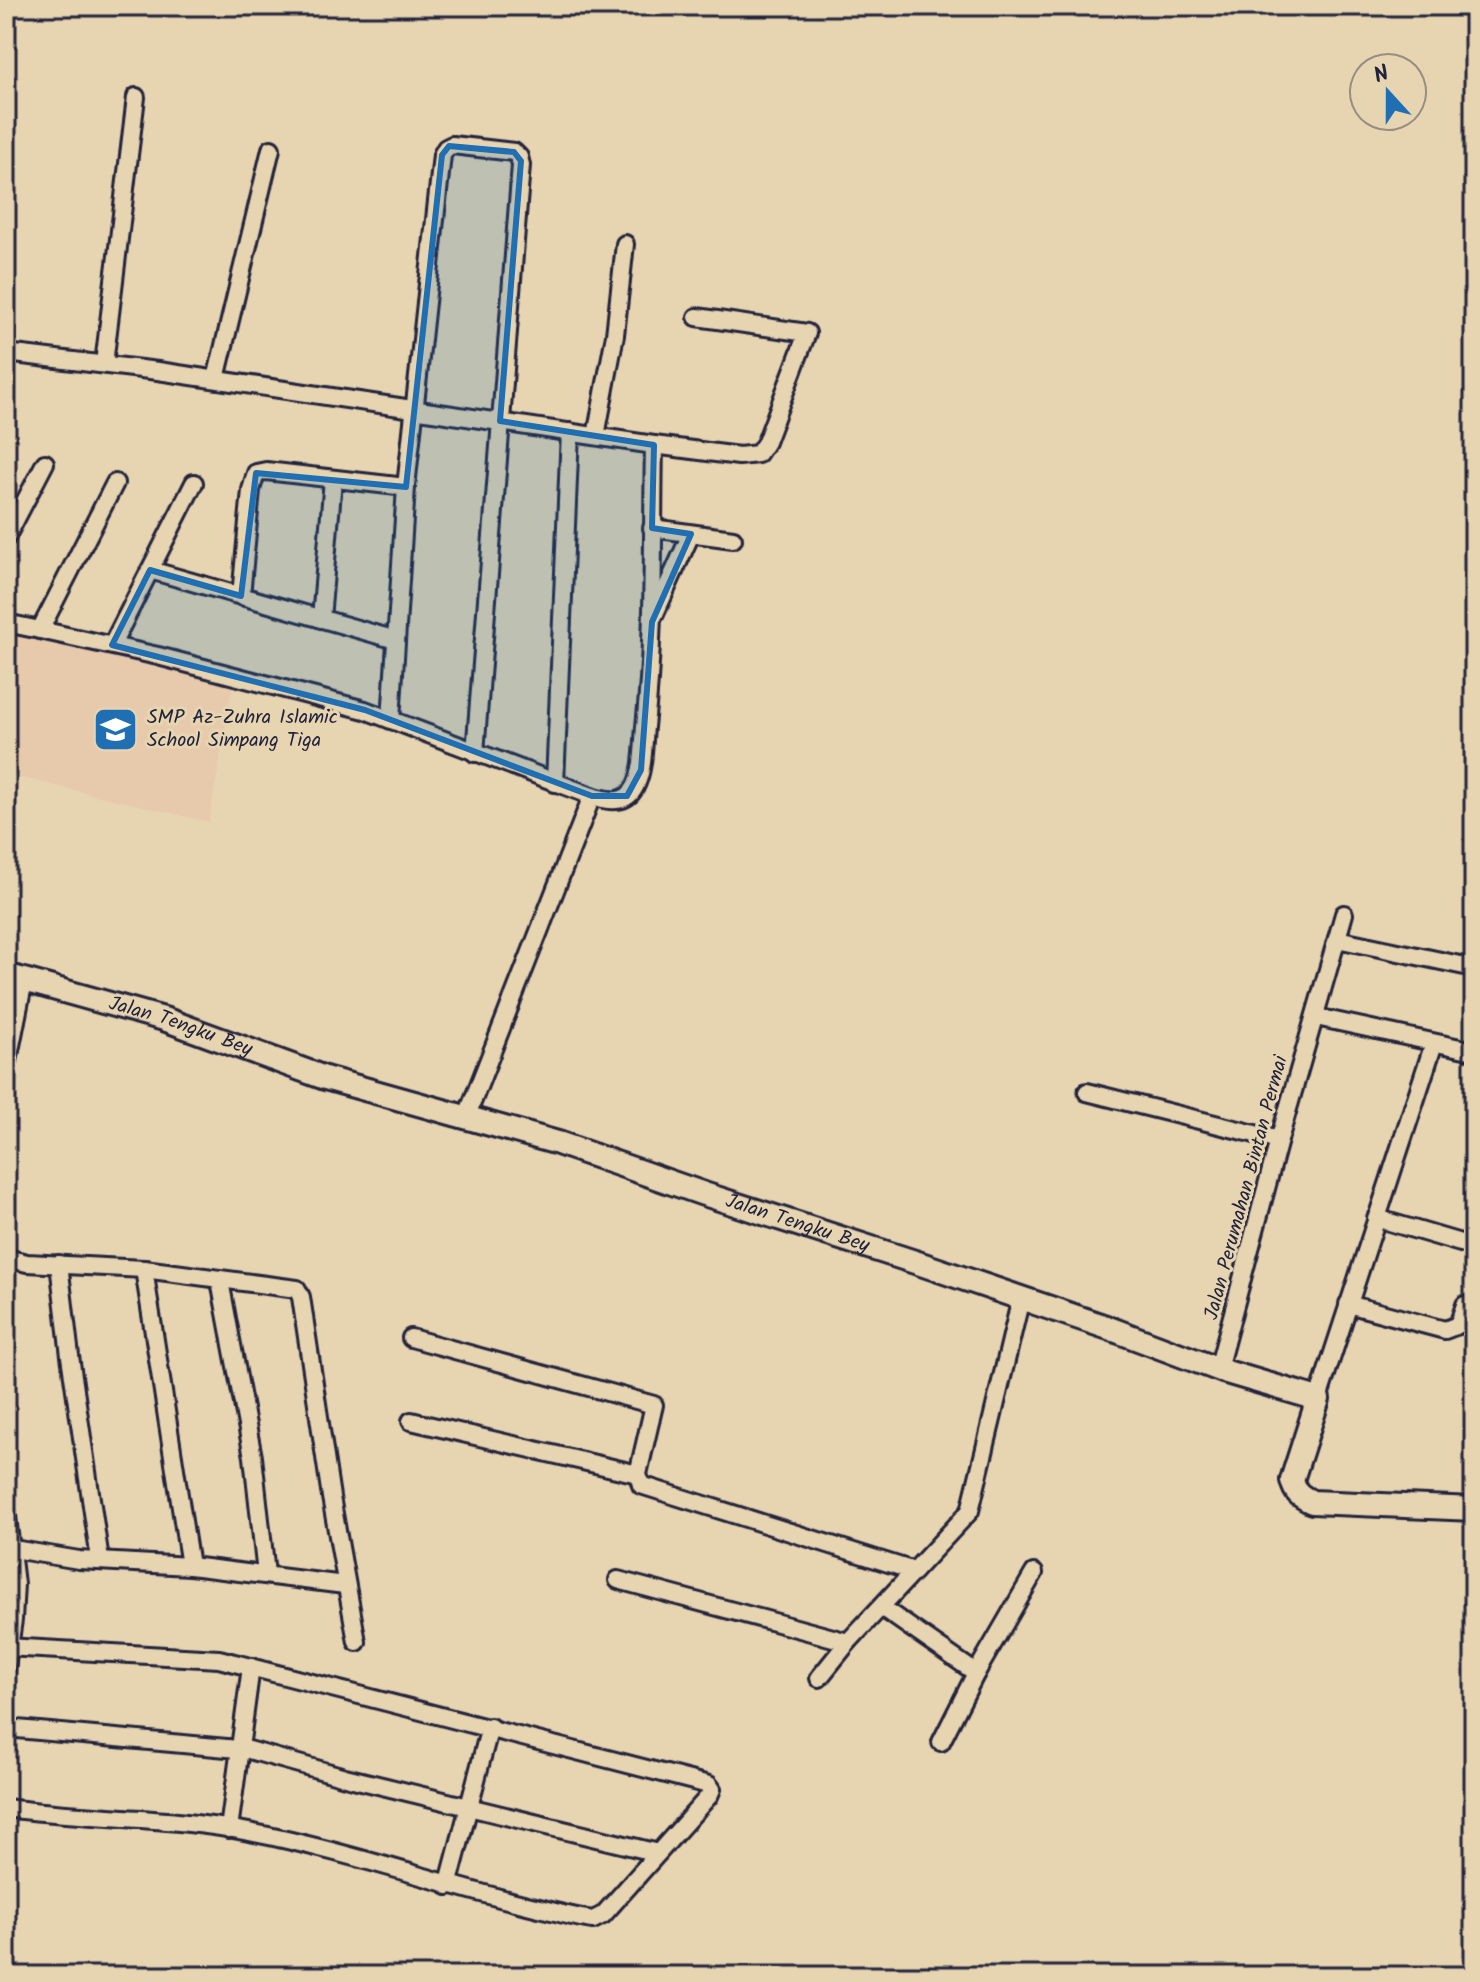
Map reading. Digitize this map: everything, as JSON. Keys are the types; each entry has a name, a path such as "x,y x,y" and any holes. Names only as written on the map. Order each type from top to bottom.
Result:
{"main road":[{"name":"Jalan Tengku Bey","path":"15,977 164,1019 325,1078 558,1143 1021,1298 1218,1369 1318,1399"},
{"path":"1318,1399 1292,1480 1295,1491 1301,1496 1312,1502 1474,1509"}],"street":[{"path":"104,364 136,97"},
{"path":"391,720 406,487 444,152 452,145 514,152 521,165 475,753"},
{"path":"216,379 271,149"},
{"path":"596,436 615,335 625,244"},
{"path":"6,353 216,379 654,445 739,456 758,454 766,442 807,333 697,317"},
{"path":"555,783 570,432"},
{"path":"6,623 112,645 365,710 555,783 610,801 619,800 635,788 641,770 652,622 654,445"},
{"path":"6,538 45,463"},
{"path":"241,596 251,490 256,473 266,471 406,487"},
{"path":"321,619 333,479"},
{"path":"40,630 115,483"},
{"path":"112,645 194,483"},
{"path":"652,528 733,539"},
{"path":"652,622 691,534"},
{"path":"150,570 396,640"},
{"path":"466,1118 592,796"},
{"name":"Jalan Perumahan Bintan Permai","path":"1218,1369 1344,914"},
{"path":"1337,939 1474,968"},
{"path":"6,1071 15,977"},
{"path":"1316,1017 1474,1051"},
{"path":"1318,1399 1434,1043"},
{"path":"1087,1092 1279,1140"},
{"path":"1376,1218 1474,1247"},
{"path":"6,1258 27,1263 144,1269 220,1281 292,1287 300,1292 345,1585 357,1642"},
{"path":"59,1264 100,1560"},
{"path":"144,1269 190,1566"},
{"path":"220,1281 253,1457 266,1574"},
{"path":"819,1678 848,1642 970,1511 1021,1298"},
{"path":"1348,1304 1445,1330 1458,1325 1465,1305"},
{"path":"411,1338 654,1405 638,1474 641,1485 914,1571"},
{"path":"411,1421 638,1474"},
{"path":"6,1509 15,1584 6,1668"},
{"path":"13,1549 79,1560 190,1566 345,1585"},
{"path":"941,1742 976,1673 1034,1573"},
{"path":"618,1580 848,1642"},
{"path":"881,1607 976,1673"},
{"path":"6,1808 229,1829 332,1851 448,1886 593,1920 603,1915 712,1789 709,1785 490,1727 219,1659 7,1648"},
{"path":"229,1829 251,1667"},
{"path":"448,1886 490,1727"},
{"path":"6,1728 238,1749 658,1853"}],"highlighted area":[{"path":"449,146 514,152 521,161 500,421 654,445 652,528 691,534 652,622 641,770 627,796 592,796 365,710 112,645 150,570 241,596 256,473 406,487 442,155"}],"shaded area":[{"name":"SMP Az-Zuhra Islamic School Simpang Tiga","path":"6,632 233,684 209,822 6,774"}],"place":[{"name":"SMP Az-Zuhra Islamic School Simpang Tiga","path":"116,729"}]}
